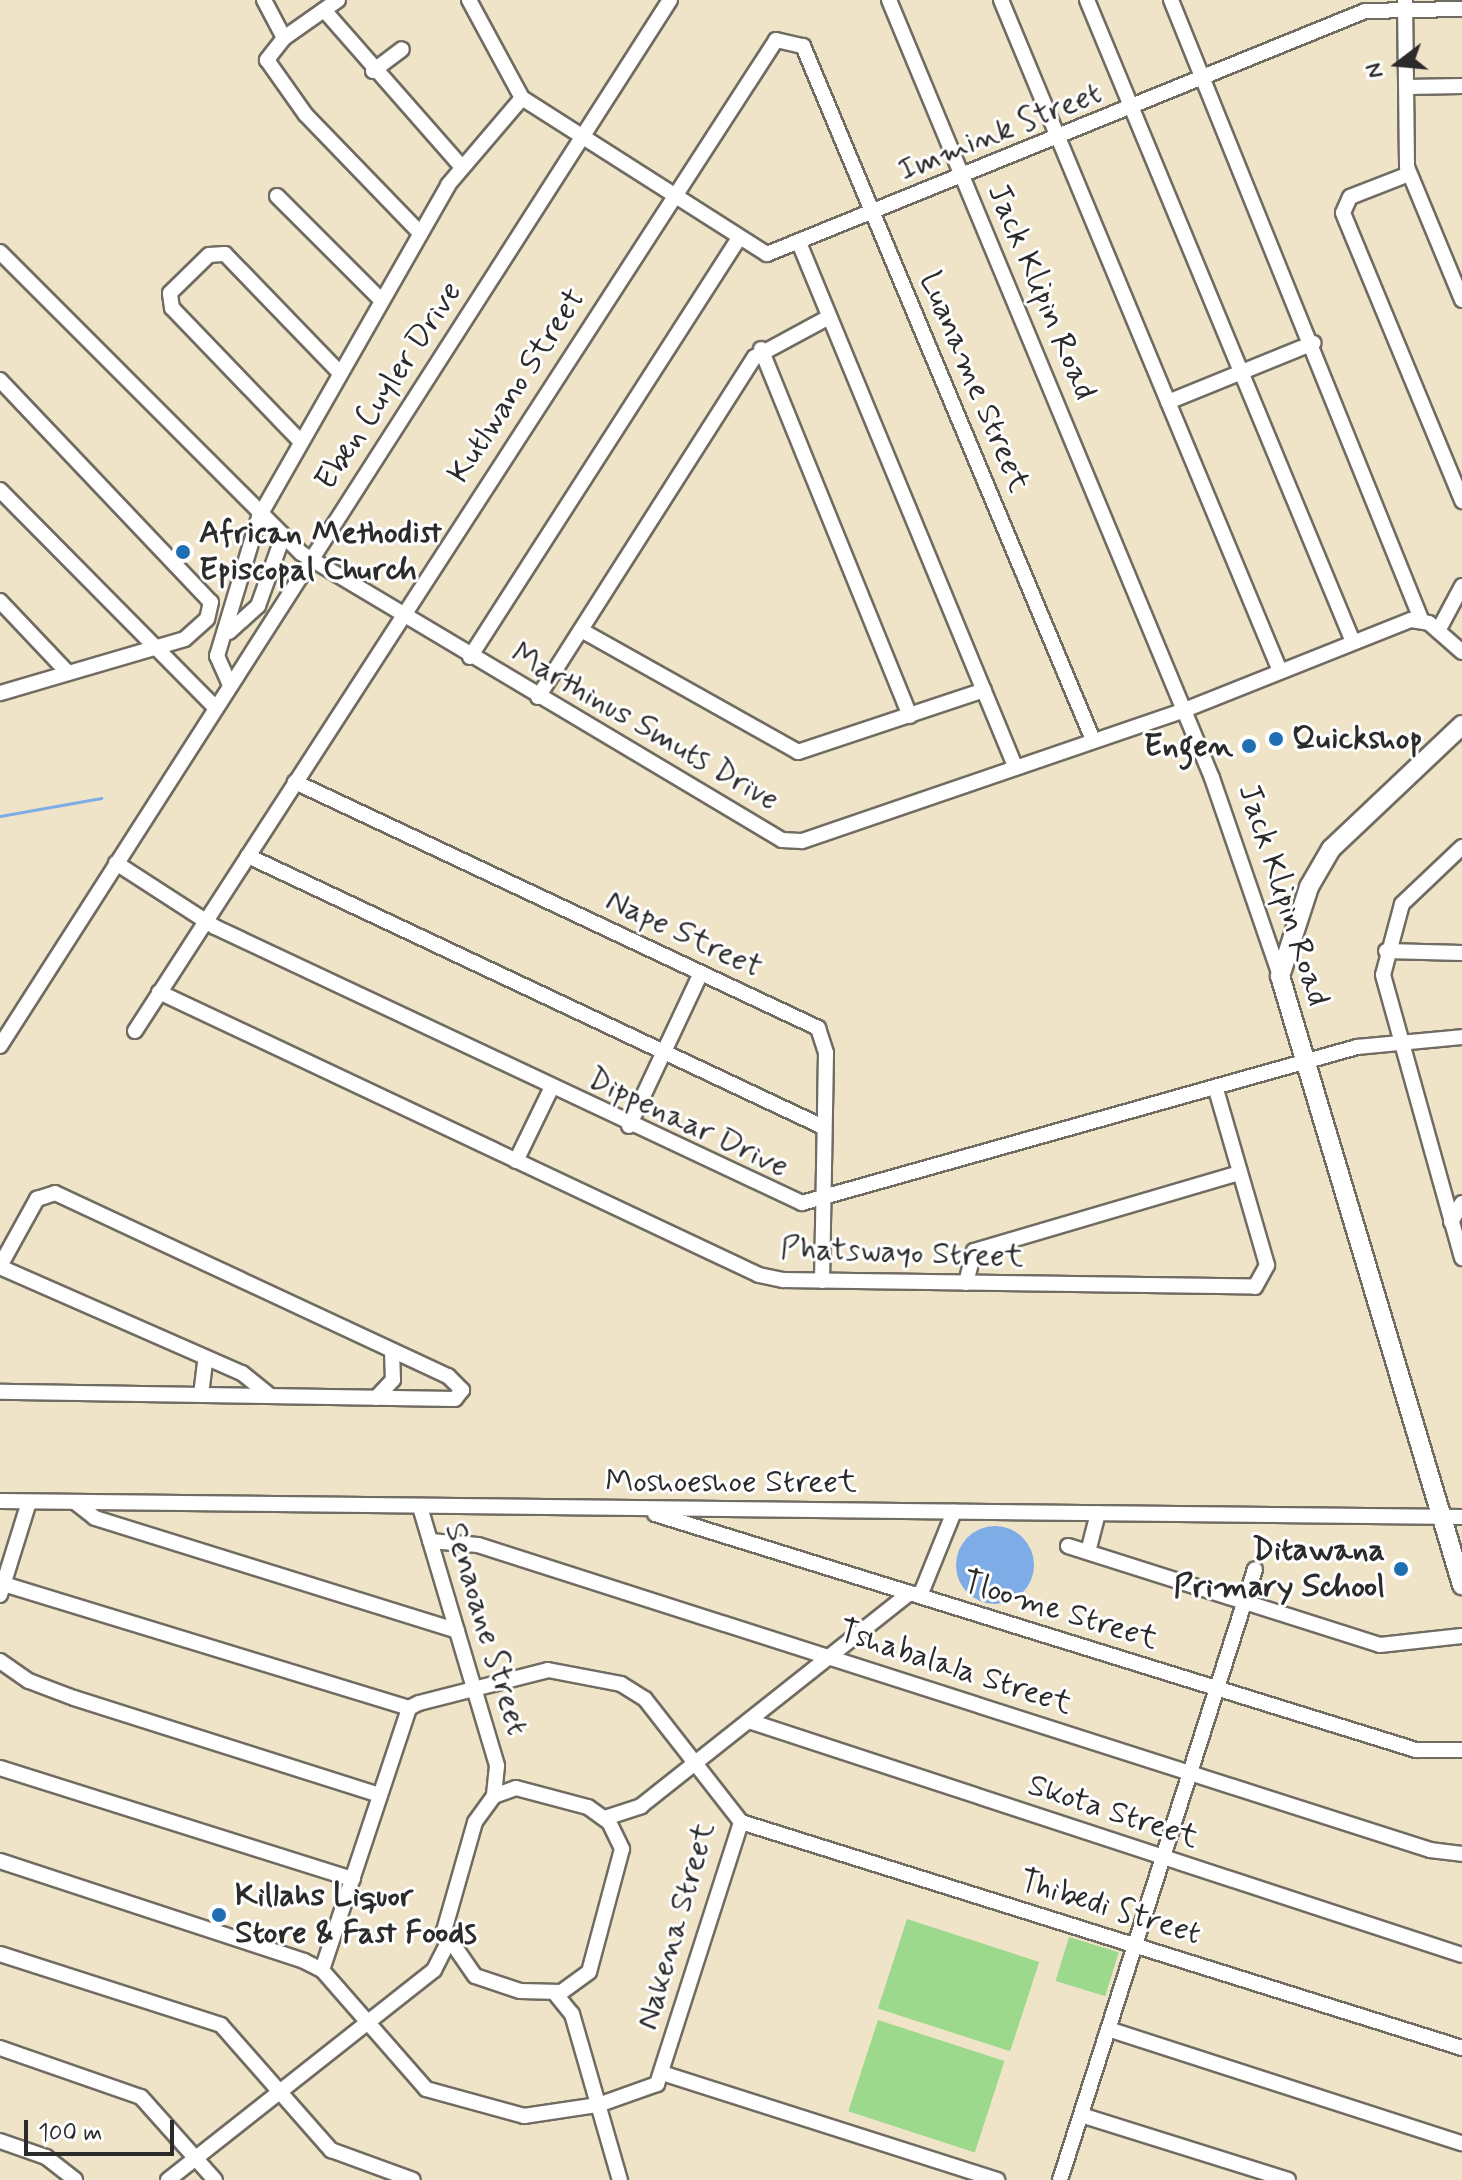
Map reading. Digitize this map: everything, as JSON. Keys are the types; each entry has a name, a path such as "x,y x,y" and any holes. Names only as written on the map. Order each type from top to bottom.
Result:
{"main road":[{"path":"1280,976 1309,887 1331,849 1462,725"},
{"name":"Jack Klipin Road","path":"1280,976 1462,1585"}],"street":[{"path":"264,0 284,38"},
{"path":"338,0 284,38 267,56 273,74 420,233"},
{"path":"230,685 217,667 259,517 460,165 522,98 469,0"},
{"name":"Eben Cuyler Drive","path":"0,1046 670,0"},
{"name":"Jack Klipin Road","path":"889,0 1248,869 1280,976"},
{"path":"1001,0 1280,671"},
{"path":"1087,0 1353,642"},
{"path":"1171,0 1313,343 1421,619 1462,652"},
{"path":"1405,5 1409,174 1462,300"},
{"name":"Immink Street","path":"522,98 738,240 767,254 800,245 1365,11 1405,5 1462,9"},
{"path":"324,10 373,71 460,165"},
{"name":"Kutlwano Street","path":"135,1031 770,44 792,38 803,46"},
{"name":"Luaname Street","path":"803,46 1093,740"},
{"path":"373,71 402,49"},
{"path":"1407,87 1462,86"},
{"path":"1409,174 1350,197 1343,213 1462,501"},
{"path":"277,196 382,301"},
{"path":"470,657 738,240"},
{"path":"800,245 1015,766"},
{"path":"301,442 170,303 175,288 220,252 340,373"},
{"name":"Marthinus Smuts Drive","path":"1,255 259,517 310,560 538,697 791,842 1182,711 1353,642 1421,619"},
{"path":"538,697 761,349 829,317"},
{"path":"1168,402 1313,343"},
{"path":"761,349 910,716"},
{"path":"0,693 152,650 197,631 211,611 209,596 1,382"},
{"path":"0,490 152,650 215,707"},
{"path":"228,633 258,606 282,539"},
{"path":"1438,631 1462,586"},
{"path":"0,601 68,673"},
{"path":"581,630 798,752 984,690"},
{"name":"Nape Street","path":"295,782 821,1032 822,1281"},
{"path":"1461,850 1402,904 1386,951 1383,986 1462,1258"},
{"path":"248,856 823,1127"},
{"name":"Dippenaar Drive","path":"116,863 205,920 785,1200 824,1201 1305,1061 1400,1038 1462,1037"},
{"path":"1386,951 1462,953"},
{"path":"629,1126 701,973"},
{"name":"Phatswayo Street","path":"159,992 759,1275 822,1281 1255,1287 1267,1265 1216,1089"},
{"path":"516,1161 551,1089"},
{"path":"966,1283 974,1251 1239,1173"},
{"path":"0,1392 455,1399 460,1384 55,1193 42,1195 0,1266 205,1361 242,1373 269,1395"},
{"path":"1451,1222 1462,1203"},
{"path":"376,1398 393,1380 392,1352"},
{"path":"201,1395 205,1361"},
{"name":"Moshoeshoe Street","path":"0,1501 1462,1517"},
{"path":"0,1861 322,1970 409,1708 4,1590 29,1502"},
{"path":"76,1503 95,1518 457,1631"},
{"name":"Senaoane Street","path":"420,1507 497,1766 494,1796"},
{"name":"Tloome Street","path":"643,1510 1416,1750 1462,1750"},
{"path":"618,1836 641,1806 830,1656 915,1595 954,1512"},
{"path":"1088,1552 1098,1513"},
{"name":"Tshabalala Street","path":"430,1541 478,1545 1190,1774 1462,1854"},
{"path":"1068,1546 1243,1606 1380,1645 1462,1636"},
{"path":"1060,2180 1255,1569"},
{"path":"0,1661 29,1681 74,1698 380,1795"},
{"name":"Nakena Street","path":"322,1970 364,2025 426,2089 494,2113 598,2105 650,2090 662,2073 741,1822 645,1699 621,1684 548,1670 474,1687 409,1708"},
{"name":"Skota Street","path":"749,1721 1462,1955"},
{"name":"Senaoane Street","path":"497,1766 516,1788"},
{"path":"0,1768 353,1879"},
{"path":"516,1788 568,1798 605,1818 618,1836 620,1873 589,1972 577,1985 554,1992 502,1988 466,1969 448,1942 443,1923 450,1893 475,1822 494,1796 516,1788"},
{"path":"605,1818 641,1806"},
{"name":"Thibedi Street","path":"741,1822 1462,2048"},
{"path":"168,2180 434,1970 448,1942"},
{"path":"0,1954 221,2025 282,2090 331,2150 413,2180"},
{"path":"434,1970 466,1969"},
{"path":"572,2014 577,1985"},
{"path":"554,1992 572,2014 620,2180"},
{"path":"1108,2029 1462,2143"},
{"path":"0,2048 141,2097 215,2180"},
{"path":"662,2073 997,2180"},
{"path":"1081,2115 1288,2180"},
{"path":"0,2141 46,2157 75,2180"}],"green space":[{"path":"907,1919 1039,1962 1010,2051 878,2008"},
{"path":"1069,1937 1119,1952 1105,1996 1056,1981"},
{"path":"878,2020 1004,2061 975,2152 848,2111"}],"water":[{"path":"995,1526 1010,1529 1023,1537 1031,1550 1034,1565 1031,1580 1023,1593 1010,1601 995,1604 980,1601 967,1593 959,1580 956,1565 959,1550 967,1537 980,1529"}],"waterway":[{"path":"0,816 101,798"}],"place":[{"name":"African Methodist Episcopal Church","path":"183,552"},
{"name":"Quickshop","path":"1276,739"},
{"name":"Engen","path":"1249,746"},
{"name":"Ditawana Primary School","path":"1401,1569"},
{"name":"Killahs Liquor Store & Fast Foods","path":"219,1915"}]}
